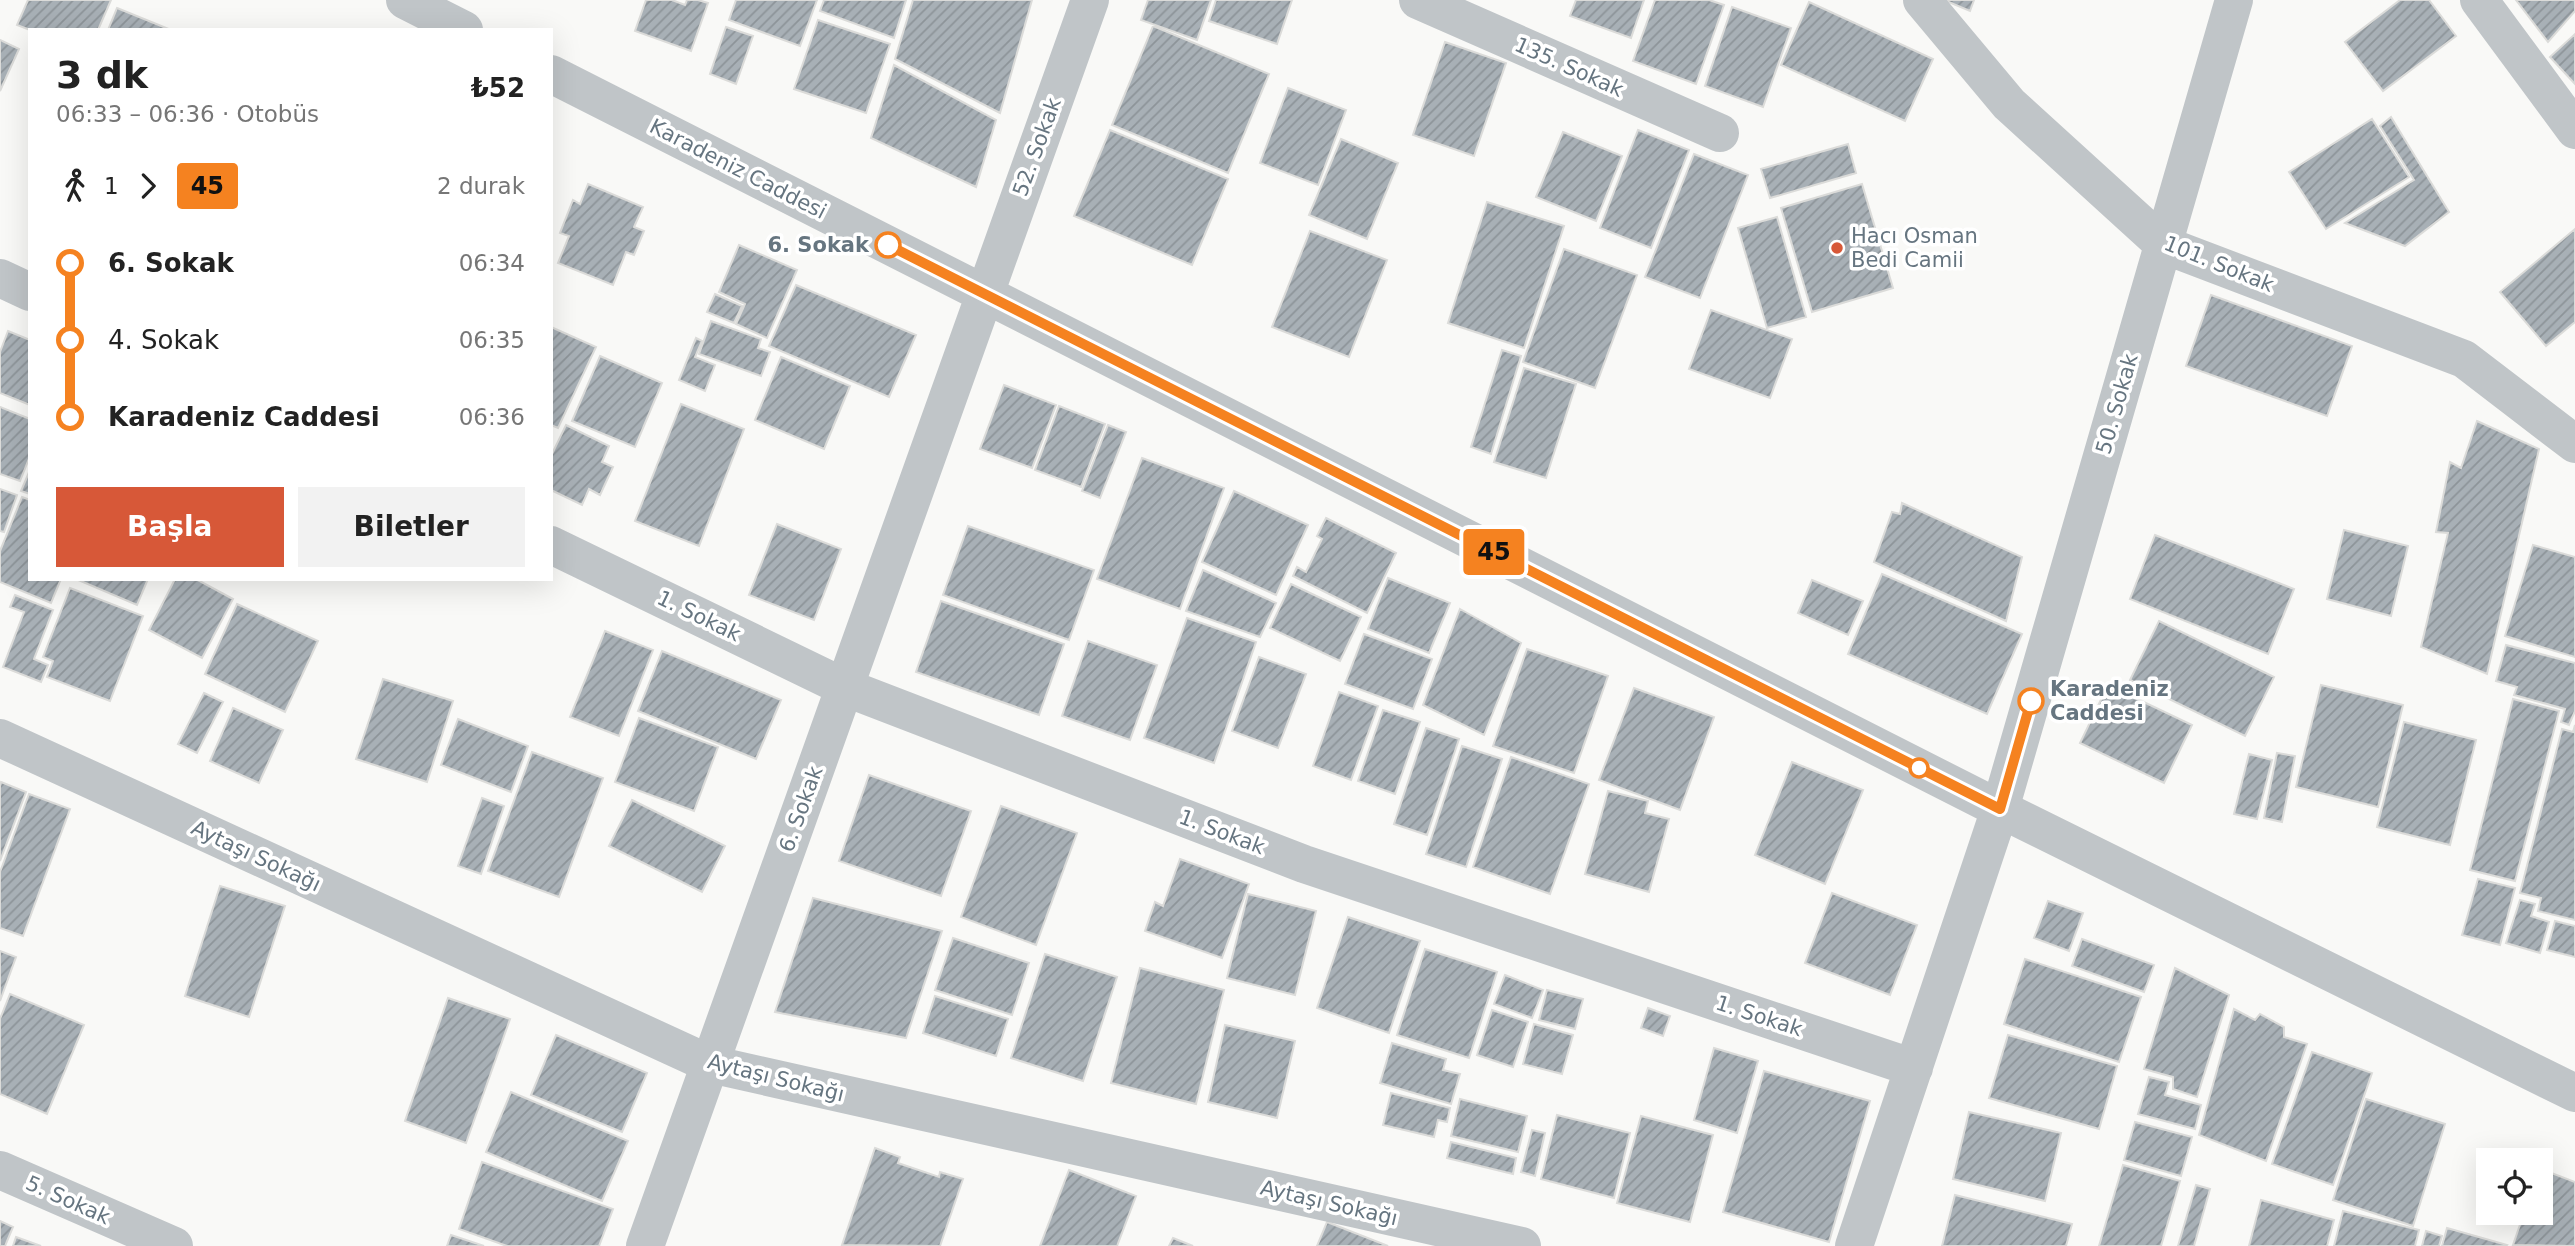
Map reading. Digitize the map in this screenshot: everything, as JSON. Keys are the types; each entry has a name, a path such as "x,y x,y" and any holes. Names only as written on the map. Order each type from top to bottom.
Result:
{"street":[{"path":"405,0 460,28"},
{"name":"52. Sokak","path":"985,294 1090,0"},
{"name":"135. Sokak","path":"1418,0 1720,133"},
{"name":"101. Sokak","path":"1922,0 2009,104 2164,245 2464,359 2575,444"},
{"name":"50. Sokak","path":"1854,1246 2000,809 2234,0"},
{"path":"2479,0 2575,130"},
{"name":"Karadeniz Caddesi","path":"553,75 2000,809 2575,1093"},
{"path":"0,278 28,291"},
{"name":"6. Sokak","path":"645,1246 985,294"},
{"name":"1. Sokak","path":"553,546 844,687 1304,864 1914,1068"},
{"name":"Aytaşı Sokağı","path":"0,738 710,1064 1522,1246"},
{"name":"5. Sokak","path":"0,1170 174,1246"}],"building":[{"path":"28,0 111,0 99,28 28,29 17,25"},
{"path":"646,0 672,0 685,5 687,0 708,3 691,51 635,31"},
{"path":"736,0 817,0 800,46 729,20"},
{"path":"824,0 906,0 894,38 820,11"},
{"path":"913,0 1032,0 1000,113 895,59"},
{"path":"1148,0 1211,0 1197,40 1141,20"},
{"path":"1216,0 1292,0 1277,44 1209,21"},
{"path":"1576,0 1644,0 1631,38 1570,16"},
{"path":"1655,0 1709,0 1724,5 1696,84 1633,61"},
{"path":"1944,0 1974,0 1970,11"},
{"path":"2400,0 2429,0 2456,36 2383,91 2345,42"},
{"path":"2516,0 2575,0 2575,11 2548,42"},
{"path":"1809,2 1933,59 1905,121 1781,65"},
{"path":"1732,7 1791,28 1763,107 1705,86"},
{"path":"117,8 166,28 109,28"},
{"path":"818,20 890,44 866,113 794,89"},
{"path":"1153,26 1269,74 1228,173 1112,125"},
{"path":"726,27 753,36 736,84 710,74"},
{"path":"2575,34 2575,84 2550,57"},
{"path":"0,40 19,49 0,91"},
{"path":"1445,42 1506,63 1474,156 1413,135"},
{"path":"894,65 996,120 976,187 871,138"},
{"path":"1288,88 1346,110 1318,185 1260,163"},
{"path":"2391,117 2449,212 2405,246 2345,223 2414,180 2380,126"},
{"path":"2372,119 2409,177 2326,229 2289,172"},
{"path":"1110,130 1228,179 1192,265 1074,216"},
{"path":"1638,130 1689,150 1651,248 1600,228"},
{"path":"1563,132 1622,156 1596,221 1536,197"},
{"path":"1341,139 1398,163 1367,239 1309,215"},
{"path":"1848,144 1856,173 1770,198 1761,169"},
{"path":"1694,154 1748,175 1700,298 1645,277"},
{"path":"588,184 643,207 634,227 644,231 634,255 626,252 613,285 558,263 569,236 560,233 573,200 580,204"},
{"name":"Hacı Osman Bedi Camii","path":"1862,184 1893,288 1812,312 1781,208"},
{"path":"1487,202 1564,226 1524,348 1448,323"},
{"path":"1777,217 1806,317 1767,328 1738,228"},
{"path":"2575,229 2575,322 2546,346 2500,292"},
{"path":"1310,231 1387,260 1349,357 1272,327"},
{"path":"739,245 797,270 767,338 736,324 745,304 719,292"},
{"path":"1564,249 1637,275 1595,388 1523,362"},
{"path":"796,285 916,335 889,397 769,346"},
{"path":"715,294 742,306 734,323 707,312"},
{"path":"2211,295 2352,346 2327,416 2186,366"},
{"path":"1711,310 1792,339 1770,398 1689,369"},
{"path":"711,321 761,339 758,348 770,352 761,376 699,354"},
{"path":"553,328 596,347 558,428 553,426"},
{"path":"8,331 28,339 28,404 0,393 0,352"},
{"path":"696,338 702,341 695,357 715,365 705,391 679,380"},
{"path":"1502,350 1521,356 1491,454 1471,447"},
{"path":"600,356 662,383 635,447 572,421"},
{"path":"781,357 850,386 824,449 755,420"},
{"path":"1524,368 1576,384 1546,478 1494,462"},
{"path":"1004,385 1056,405 1032,468 980,449"},
{"path":"681,404 744,429 699,546 635,521"},
{"path":"1059,406 1105,424 1081,487 1035,470"},
{"path":"0,407 28,418 28,461 20,481 0,474"},
{"path":"2477,421 2539,449 2487,674 2421,647 2448,533 2436,532 2450,462 2461,468"},
{"path":"566,425 609,446 602,462 613,467 600,495 589,489 582,505 553,491 553,452"},
{"path":"1108,425 1126,432 1100,498 1082,491"},
{"path":"1142,458 1224,488 1180,609 1097,579"},
{"path":"28,475 28,493 21,491"},
{"path":"0,489 17,495 4,532 0,531"},
{"path":"1234,491 1308,525 1276,595 1202,562"},
{"path":"22,497 28,499 28,581 60,581 51,603 0,582 0,551"},
{"path":"1902,503 2022,557 2006,621 1874,562 1892,512 1900,514"},
{"path":"1326,518 1396,553 1367,613 1293,576 1297,567 1306,572 1322,539 1317,536"},
{"path":"777,524 841,549 814,620 749,595"},
{"path":"968,526 1094,570 1069,640 943,595"},
{"path":"2344,530 2408,546 2391,616 2327,599"},
{"path":"2155,535 2294,589 2268,654 2130,599"},
{"path":"2533,545 2575,557 2575,657 2505,636"},
{"path":"1203,570 1276,603 1260,637 1186,611"},
{"path":"1882,574 2022,634 1987,714 1848,654"},
{"path":"1388,578 1450,603 1429,653 1368,629"},
{"path":"1812,580 1863,601 1848,635 1798,613"},
{"path":"81,581 147,581 137,605"},
{"path":"174,581 200,581 233,599 202,658 149,630"},
{"path":"1291,584 1361,617 1340,661 1270,628"},
{"path":"70,588 143,616 110,701 47,677 53,661 43,657"},
{"path":"15,595 53,610 34,659 48,665 41,682 3,667 24,612 10,607"},
{"path":"941,601 1064,644 1039,715 916,672"},
{"path":"237,604 318,641 285,712 205,674"},
{"path":"1460,609 1521,643 1484,735 1423,705"},
{"path":"1187,618 1256,642 1214,763 1144,738"},
{"path":"2159,621 2274,677 2245,736 2130,680"},
{"path":"605,631 653,650 619,736 570,717"},
{"path":"1364,634 1432,659 1413,709 1345,684"},
{"path":"1088,641 1157,665 1130,740 1062,716"},
{"path":"2506,645 2575,663 2575,711 2569,725 2561,722 2565,709 2514,695 2517,687 2496,681"},
{"path":"1527,649 1608,676 1574,773 1493,746"},
{"path":"662,651 781,700 756,759 638,711"},
{"path":"1259,657 1306,674 1278,748 1232,731"},
{"path":"383,679 453,701 427,782 356,759"},
{"path":"2108,685 2192,725 2164,783 2080,743"},
{"path":"2321,685 2403,705 2378,807 2296,787"},
{"path":"1634,688 1714,717 1680,810 1599,780"},
{"path":"1339,692 1378,706 1351,780 1313,766"},
{"path":"204,693 223,702 197,753 178,744"},
{"path":"2513,699 2559,711 2515,881 2470,870"},
{"path":"233,708 283,730 259,783 210,761"},
{"path":"1383,710 1420,722 1395,794 1358,781"},
{"path":"639,718 718,747 694,811 615,782"},
{"path":"458,719 528,746 511,792 441,765"},
{"path":"2404,722 2476,740 2450,845 2377,827"},
{"path":"2575,725 2575,920 2538,911 2541,898 2520,893 2562,729 2573,732"},
{"path":"1426,728 1459,739 1427,835 1394,824"},
{"path":"1462,746 1502,759 1466,867 1426,854"},
{"path":"532,752 603,778 559,897 488,871"},
{"path":"2277,753 2295,756 2282,822 2264,818"},
{"path":"2249,754 2272,760 2257,819 2234,814"},
{"path":"1511,757 1589,784 1550,894 1473,867"},
{"path":"1792,762 1863,790 1825,884 1755,855"},
{"path":"869,775 971,811 941,896 839,861"},
{"path":"1,782 26,792 0,861 0,786"},
{"path":"1608,791 1648,801 1645,813 1669,819 1649,892 1585,874"},
{"path":"29,794 70,809 23,936 0,928 0,872"},
{"path":"482,798 504,806 481,874 458,866"},
{"path":"632,800 725,846 702,892 609,846"},
{"path":"1001,806 1077,833 1036,945 961,917"},
{"path":"1180,859 1249,884 1222,958 1145,931 1155,902 1163,906"},
{"path":"2478,879 2515,888 2500,945 2462,935"},
{"path":"220,886 285,906 249,1017 185,996"},
{"path":"1832,893 1917,925 1890,995 1805,963"},
{"path":"1248,894 1316,911 1295,995 1227,978"},
{"path":"813,898 942,931 906,1038 775,1012"},
{"path":"2520,900 2535,904 2531,916 2549,922 2540,953 2506,943"},
{"path":"2048,901 2083,913 2069,951 2034,938"},
{"path":"1348,917 1420,941 1389,1033 1317,1008"},
{"path":"2555,921 2575,926 2575,957 2547,950"},
{"path":"953,938 1029,963 1012,1015 935,990"},
{"path":"2082,939 2154,965 2144,992 2072,966"},
{"path":"1425,949 1497,972 1469,1058 1397,1035"},
{"path":"0,951 16,957 0,1001"},
{"path":"1045,954 1117,977 1083,1081 1011,1058"},
{"path":"2025,959 2141,997 2119,1062 2004,1024"},
{"path":"1140,968 1224,990 1196,1104 1111,1083"},
{"path":"2175,968 2229,995 2197,1097 2173,1089 2173,1077 2144,1069"},
{"path":"1505,975 1543,990 1532,1018 1494,1004"},
{"path":"1547,990 1583,999 1575,1029 1539,1020"},
{"path":"10,994 84,1025 47,1114 0,1094 0,1019"},
{"path":"935,996 1008,1019 996,1056 923,1033"},
{"path":"448,998 510,1019 466,1143 405,1121"},
{"path":"1648,1008 1670,1016 1663,1036 1641,1028"},
{"path":"2234,1009 2255,1020 2260,1014 2284,1027 2284,1037 2307,1044 2266,1161 2199,1135"},
{"path":"1492,1010 1528,1022 1513,1067 1477,1055"},
{"path":"1534,1024 1573,1035 1562,1074 1523,1064"},
{"path":"1225,1025 1295,1041 1277,1118 1208,1102"},
{"path":"556,1035 647,1073 622,1132 531,1095"},
{"path":"2008,1035 2117,1066 2099,1129 1989,1098"},
{"path":"1392,1043 1446,1059 1443,1070 1460,1074 1451,1104 1380,1083"},
{"path":"1714,1048 1758,1061 1737,1133 1694,1120"},
{"path":"2312,1052 2372,1073 2333,1185 2272,1164"},
{"path":"1764,1071 1870,1101 1829,1242 1723,1212"},
{"path":"2149,1077 2169,1082 2165,1095 2201,1105 2195,1129 2138,1114"},
{"path":"511,1092 628,1141 602,1201 486,1152"},
{"path":"1391,1093 1450,1108 1447,1122 1438,1120 1434,1137 1383,1125"},
{"path":"1460,1099 1527,1116 1518,1152 1451,1136"},
{"path":"2366,1099 2445,1124 2413,1226 2333,1200"},
{"path":"1969,1112 2061,1133 2045,1201 1953,1179"},
{"path":"1557,1115 1630,1133 1614,1198 1541,1179"},
{"path":"1641,1116 1713,1135 1690,1222 1617,1203"},
{"path":"2135,1122 2192,1137 2181,1176 2124,1160"},
{"path":"1532,1130 1545,1133 1535,1176 1521,1172"},
{"path":"1451,1142 1516,1158 1513,1174 1447,1158"},
{"path":"875,1148 900,1157 898,1163 939,1177 940,1172 963,1179 940,1246 842,1245"},
{"path":"482,1162 613,1209 599,1246 507,1246 459,1229"},
{"path":"2123,1165 2180,1181 2161,1246 2099,1246"},
{"path":"1069,1170 1136,1196 1117,1246 1040,1246"},
{"path":"2553,1174 2575,1182 2575,1246 2513,1245 2520,1225 2553,1225"},
{"path":"2196,1185 2210,1189 2194,1246 2178,1246"},
{"path":"1955,1195 2072,1224 2066,1246 1942,1246"},
{"path":"2261,1200 2334,1220 2327,1246 2249,1246"},
{"path":"2343,1211 2419,1230 2415,1246 2334,1246"},
{"path":"0,1221 13,1227 5,1246 0,1246"},
{"path":"1327,1222 1388,1246 1317,1246"},
{"path":"2447,1228 2507,1245 2442,1246"},
{"path":"2426,1231 2442,1236 2439,1246 2422,1246"},
{"path":"451,1235 484,1246 447,1246"},
{"path":"16,1237 41,1246 13,1246"},
{"path":"1173,1238 1193,1246 1169,1246"}],"bus line":[{"name":"45","path":"888,245 2000,809 2031,701"}],"place":[{"name":"6. Sokak","path":"888,245"},
{"name":"Hacı Osman Bedi Camii","path":"1837,248"},
{"name":"Karadeniz Caddesi","path":"2031,701"}]}
